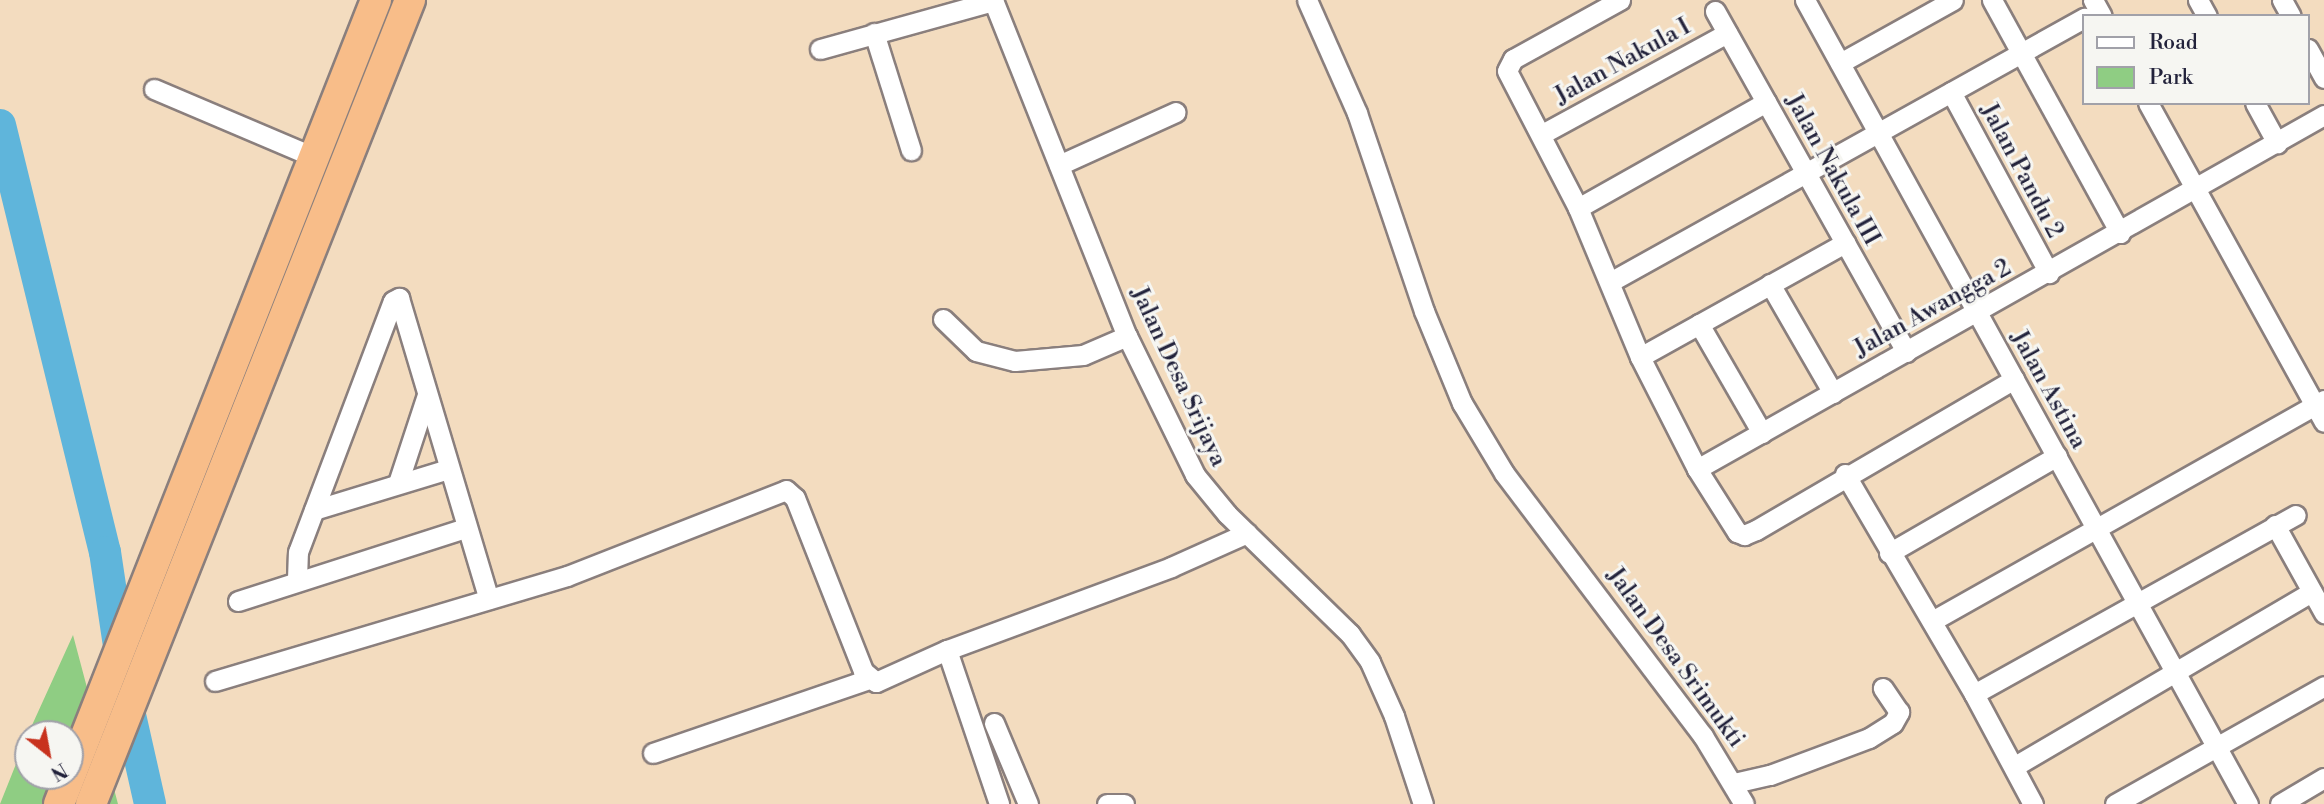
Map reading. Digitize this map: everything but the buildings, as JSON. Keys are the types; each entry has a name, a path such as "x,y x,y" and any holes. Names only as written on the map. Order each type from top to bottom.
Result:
{"highway":[{"path":"59,804 376,0"},
{"path":"91,804 410,0"}],"street":[{"path":"820,49 993,0"},
{"name":"Jalan Desa Srijaya","path":"993,0 1127,336 1195,475 1247,533 1350,634 1370,662 1394,716 1423,804"},
{"name":"Jalan Desa Srimukti","path":"1307,0 1357,113 1424,311 1462,403 1504,473 1666,683 1734,783 1744,804"},
{"path":"1620,0 1596,6 1507,67 1578,208 1640,357 1697,470 1734,529 1744,534 2014,379"},
{"name":"Jalan Astina","path":"1805,0 2248,804"},
{"path":"1840,63 1953,0"},
{"path":"1992,0 2120,233"},
{"name":"Jalan Nakula III","path":"1715,11 1906,352"},
{"path":"1610,282 2082,18"},
{"path":"874,33 911,150"},
{"name":"Jalan Nakula I","path":"1542,134 1727,33"},
{"path":"2310,53 2324,78"},
{"path":"154,89 314,157"},
{"name":"Jalan Pandu 2","path":"1951,92 2049,273"},
{"path":"1578,208 1766,102"},
{"path":"2149,105 2194,191 2319,402 2324,422"},
{"path":"2256,105 2277,144"},
{"path":"1059,165 1177,112"},
{"name":"Jalan Awangga 2","path":"1697,470 2120,233 2324,115"},
{"path":"1640,357 1845,243"},
{"path":"1770,284 1833,393"},
{"path":"297,579 297,557 396,299 403,302 465,528 489,599"},
{"path":"943,319 976,351 1015,361 1083,355 1127,336"},
{"path":"1699,324 1762,433"},
{"path":"398,484 427,394"},
{"path":"1933,621 2319,402"},
{"path":"1889,553 2057,456"},
{"path":"314,510 448,469"},
{"path":"1845,474 1889,553 1933,621 2015,766 2033,804"},
{"path":"215,681 567,576 786,489 795,498 869,679"},
{"path":"1974,694 2296,514"},
{"path":"2275,525 2324,613"},
{"path":"238,600 297,579 465,528"},
{"path":"653,753 869,679 879,681 947,650 1171,567 1247,533"},
{"path":"2015,766 2177,675 2312,592"},
{"path":"947,650 999,804"},
{"path":"2115,804 2324,686"},
{"path":"1734,783 1770,775 1870,738 1893,723 1899,712 1882,688"},
{"path":"994,723 1028,804"},
{"path":"2280,804 2324,778"},
{"path":"1107,804 1124,804"}],"green space":[{"path":"73,635 118,804 0,804 14,769 14,790 84,790 84,720 34,720"}],"waterway":[{"path":"0,125 105,552 128,706 150,804"}]}
